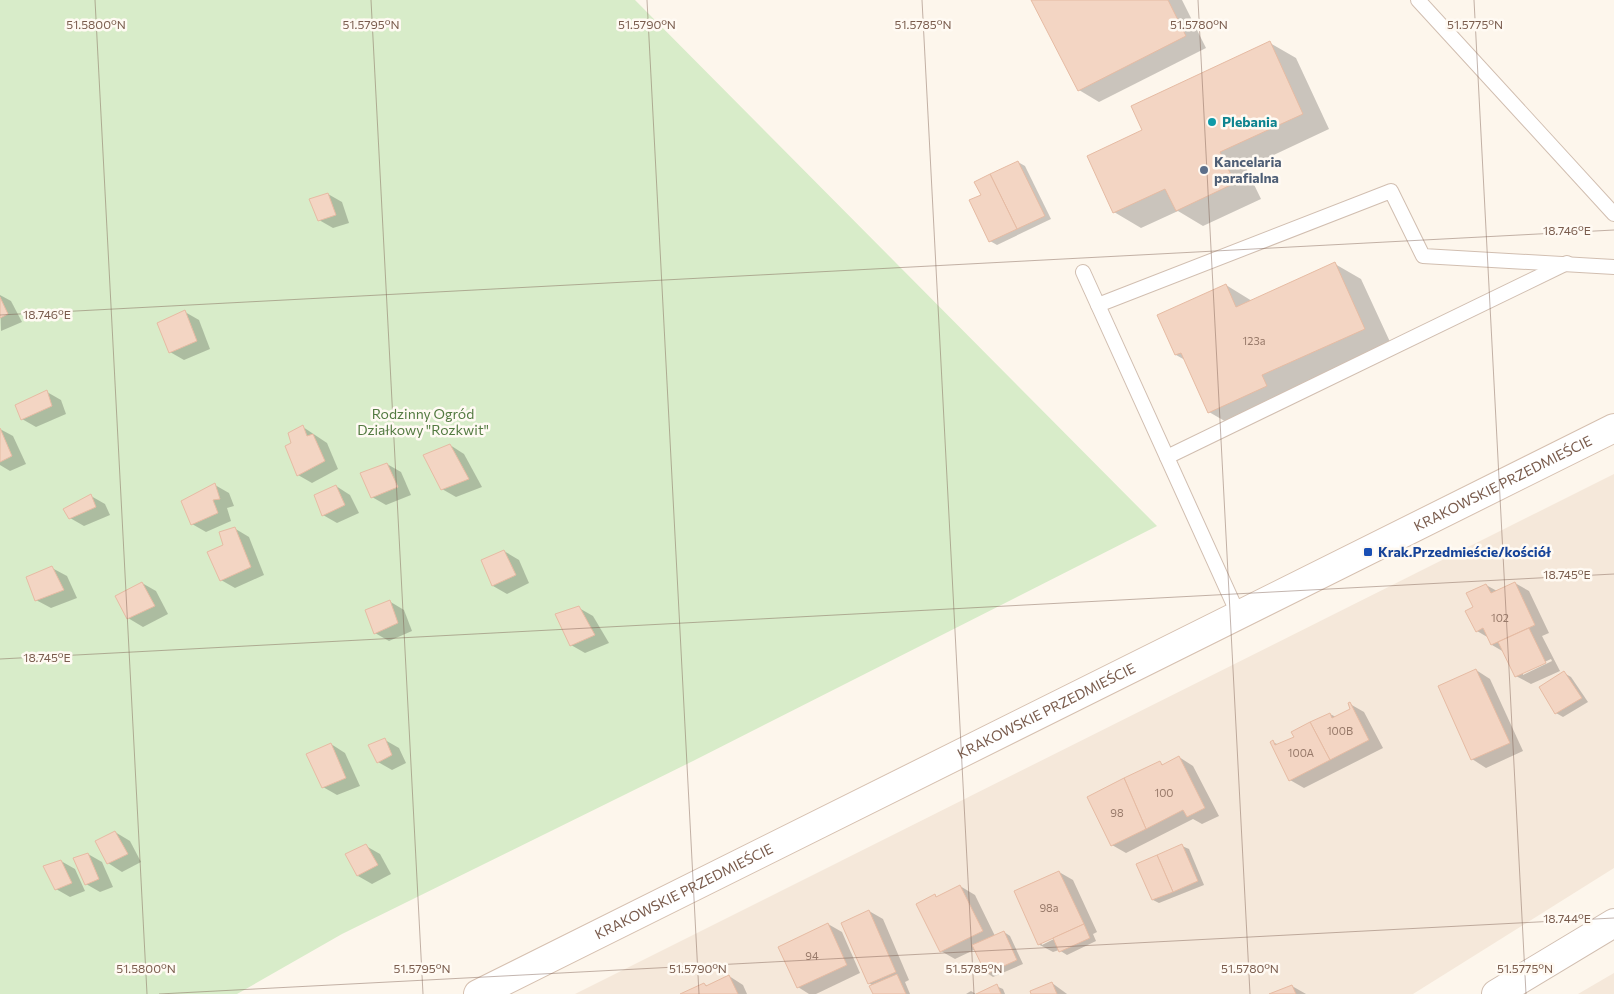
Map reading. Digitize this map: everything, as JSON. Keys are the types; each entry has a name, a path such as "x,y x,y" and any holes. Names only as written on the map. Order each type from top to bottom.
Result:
{"street":[{"name":"KRAKOWSKIE PRZEDMIEŚCIE","path":"478,994 1614,428"},
{"path":"1496,994 1614,923"}],"lane":[{"path":"1418,0 1614,214"},
{"path":"1098,304 1391,191 1423,256 1614,267"},
{"path":"1167,457 1568,263"},
{"path":"1083,272 1239,616"}],"shaded area":[{"path":"1614,474 1614,868 1413,994 575,994"},
{"path":"1614,973 1614,994 1578,994"}],"green space":[{"name":"Rodzinny Ogród Działkowy \"Rozkwit\"","path":"0,0 635,0 1157,526 693,761 342,934 237,994 0,994"}],"building":[{"path":"1031,0 1168,0 1186,36 1078,91"},
{"name":"Plebania","path":"1270,41 1303,114 1220,152 1235,183 1176,211 1165,189 1113,213 1087,156 1142,130 1131,106"},
{"path":"1018,161 1045,216 1017,229 990,174"},
{"path":"990,174 1017,229 989,242 969,200 981,195 974,182"},
{"path":"328,193 336,215 318,221 309,199"},
{"path":"1335,262 1365,329 1262,375 1267,386 1208,413 1181,353 1175,355 1157,315 1226,284 1236,307"},
{"path":"0,297 8,314 0,318"},
{"path":"185,310 197,341 169,353 157,323"},
{"path":"47,390 52,406 21,420 15,405"},
{"path":"303,425 307,436 313,434 325,461 297,476 285,446 291,443 288,433"},
{"path":"0,428 12,456 0,462"},
{"path":"450,444 469,479 441,490 423,455"},
{"path":"387,463 398,487 371,498 360,473"},
{"path":"215,483 220,499 213,500 218,513 191,525 181,501"},
{"path":"336,485 345,505 322,516 314,495"},
{"path":"91,494 96,507 69,519 63,509"},
{"path":"235,527 251,567 220,581 207,552 223,545 219,532"},
{"path":"504,550 516,575 492,586 481,560"},
{"path":"52,566 64,590 35,601 26,577"},
{"path":"142,582 155,606 127,619 115,596"},
{"path":"1515,582 1535,625 1491,645 1483,628 1476,632 1465,611 1473,607 1466,593 1486,584 1491,593"},
{"path":"390,600 398,623 374,634 365,610"},
{"path":"579,606 595,635 570,646 555,614"},
{"path":"1529,628 1546,663 1515,677 1498,642"},
{"path":"1476,669 1510,743 1471,760 1438,686"},
{"path":"1564,671 1582,698 1555,714 1539,687"},
{"path":"1350,702 1369,740 1330,760 1310,722 1330,713 1332,718 1350,709 1348,703"},
{"path":"1310,722 1330,760 1289,781 1270,742 1273,740 1275,745 1294,737 1291,732"},
{"path":"385,738 392,755 377,763 368,745"},
{"path":"331,743 346,778 322,788 306,754"},
{"path":"1179,756 1205,808 1187,817 1183,810 1146,829 1124,778 1160,761 1162,765"},
{"path":"1124,778 1146,829 1111,846 1087,797"},
{"path":"115,831 128,854 107,864 95,841"},
{"path":"366,844 378,865 357,876 345,854"},
{"path":"1182,844 1198,881 1173,892 1157,855"},
{"path":"88,853 99,879 85,885 73,858"},
{"path":"1157,855 1173,892 1152,900 1136,864"},
{"path":"61,860 72,883 55,890 43,866"},
{"path":"1059,871 1084,924 1038,945 1014,891"},
{"path":"960,885 983,931 940,952 916,904 935,894 936,897"},
{"path":"869,910 896,972 868,984 841,923"},
{"path":"828,923 847,965 797,988 778,947"},
{"path":"1084,924 1090,938 1059,952 1053,938"},
{"path":"1004,931 1017,960 986,974 972,945"},
{"path":"897,974 906,994 873,994 869,986"},
{"path":"729,975 738,994 680,994 704,983 706,986"},
{"path":"1052,982 1057,994 1031,994 1030,991"},
{"path":"997,984 1001,994 976,994"},
{"path":"1292,985 1296,994 1269,994"}],"place":[{"name":"Plebania","path":"1212,122"},
{"name":"Kancelaria parafialna","path":"1204,170"},
{"name":"Krak.Przedmieście/kościół","path":"1368,552"}]}
